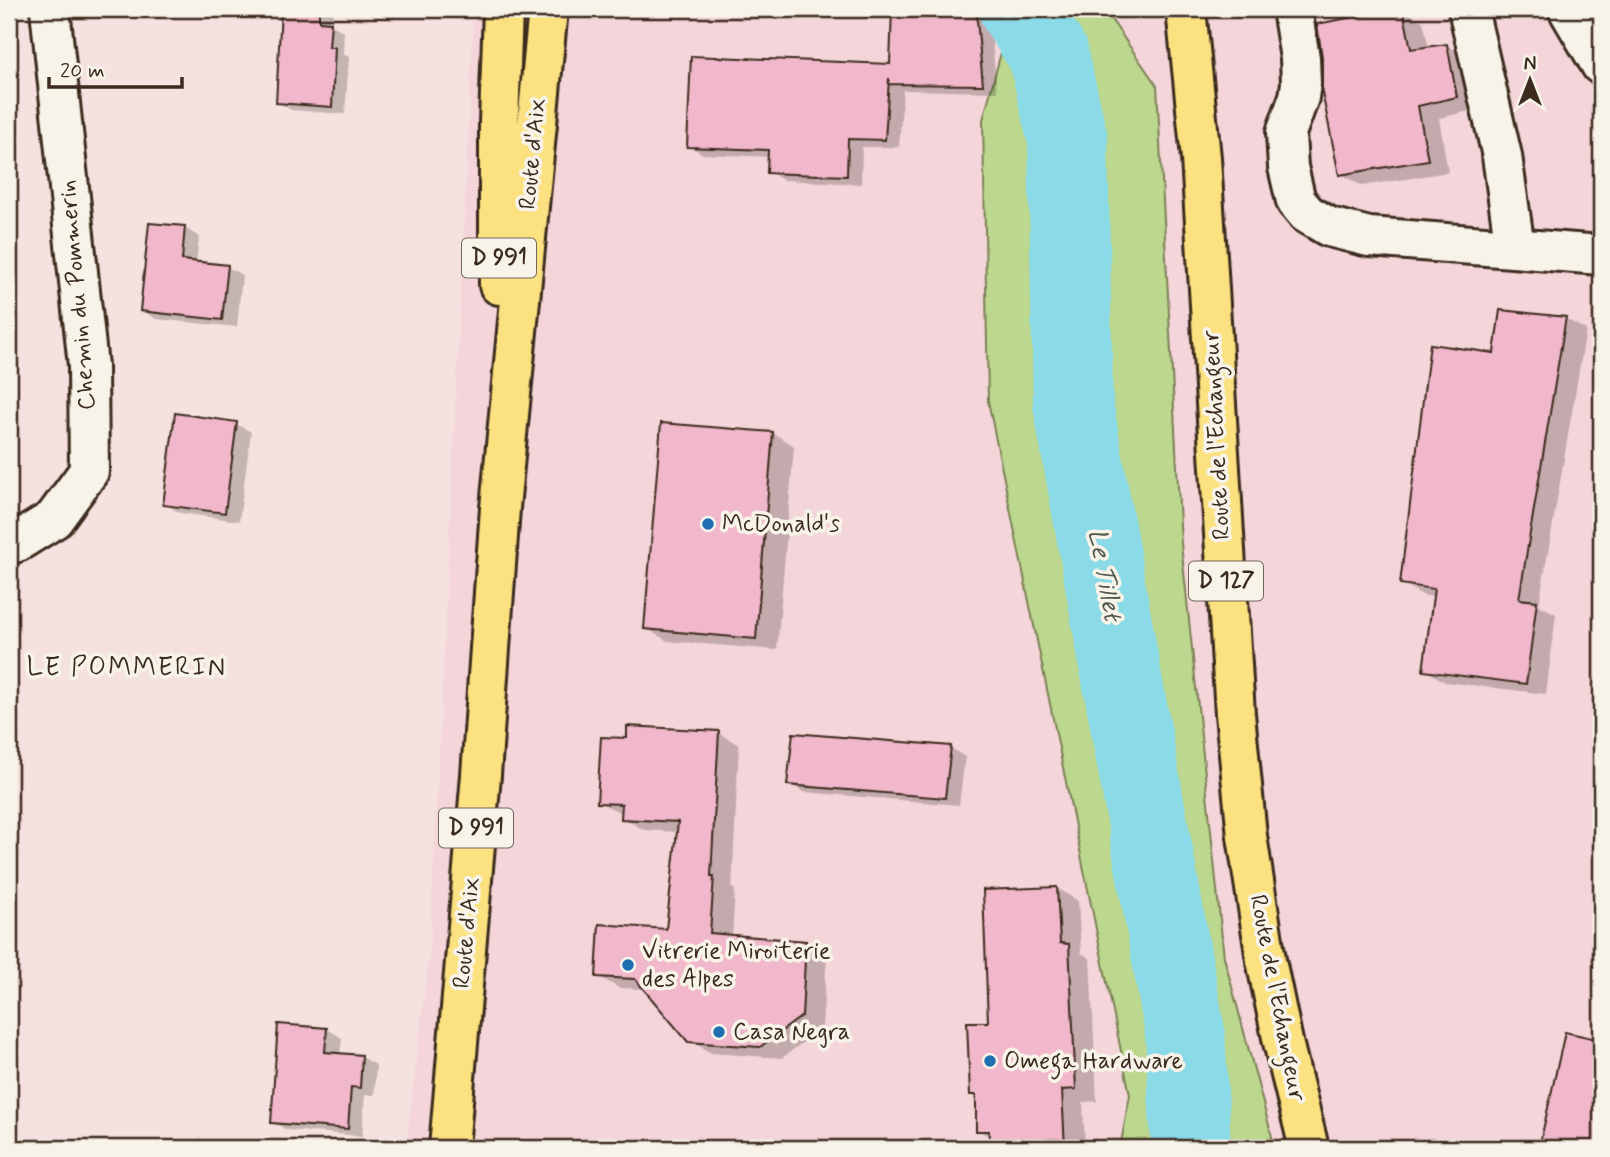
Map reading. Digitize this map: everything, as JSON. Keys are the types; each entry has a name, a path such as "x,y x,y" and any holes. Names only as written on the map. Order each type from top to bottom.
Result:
{"main road":[{"name":"Route d'Aix","path":"500,508 499,122 503,9"},
{"name":"Route d'Aix","path":"449,1148 481,775 500,508 548,9"},
{"name":"Route de l'Echangeur","path":"1186,9 1200,158 1242,803 1266,960 1309,1148"}],"street":[{"name":"Chemin du Pommerin","path":"9,545 54,519 89,471 89,366 50,9"},
{"path":"1292,9 1301,83 1299,97 1286,133 1288,167 1296,201 1307,214 1329,227 1369,237 1601,254"},
{"path":"1468,9 1502,156 1516,248"},
{"path":"1568,9 1601,65"}],"shaded area":[{"path":"474,9 997,9 1007,30 983,120 988,401 1130,1095 1120,1148 406,1148 430,947"},
{"path":"1104,9 1601,9 1601,1148 1275,1148 1224,957 1181,543 1157,86"}],"green space":[{"path":"997,9 1104,9 1157,86 1181,543 1224,957 1275,1148 1120,1148 1130,1095 988,401 983,120 1007,30"}],"building":[{"path":"281,9 319,9 319,21 331,22 329,47 335,47 332,107 276,103"},
{"path":"892,9 976,9 983,85 889,84 889,78 885,140 848,139 847,176 767,173 768,150 687,147 691,56 890,64"},
{"path":"1403,9 1411,49 1447,44 1457,97 1418,106 1428,160 1339,175 1322,92 1322,57 1317,24"},
{"path":"149,223 185,226 182,260 228,265 222,320 140,311"},
{"path":"1500,310 1566,317 1519,599 1537,601 1526,684 1423,671 1434,589 1400,584 1430,344 1494,353"},
{"path":"175,413 237,422 225,513 163,505"},
{"path":"661,423 773,432 756,639 644,629"},
{"path":"627,726 719,731 710,933 806,941 802,1016 760,1047 688,1042 635,979 596,977 599,924 666,929 678,822 621,819 622,804 597,803 601,737 627,738"},
{"path":"793,733 951,746 945,798 787,785"},
{"path":"1057,887 1060,943 1069,944 1076,1089 1062,1090 1065,1148 989,1148 989,1131 976,1131 976,1095 970,1095 967,1022 988,1022 983,890"},
{"path":"278,1024 327,1028 325,1052 362,1055 360,1088 351,1087 348,1129 271,1123"},
{"path":"1565,1032 1601,1040 1601,1148 1539,1148"}],"waterway":[{"name":"Le Tillet","path":"1019,9 1048,54 1068,140 1073,404 1185,1032 1191,1148"}],"place":[{"name":"McDonald's","path":"708,524"},
{"name":"Vitrerie Miroiterie des Alpes","path":"628,965"},
{"name":"Casa Negra","path":"719,1032"},
{"name":"Omega Hardware","path":"990,1061"}],"district":[{"name":"LE POMMERIN","path":"127,668"}]}
